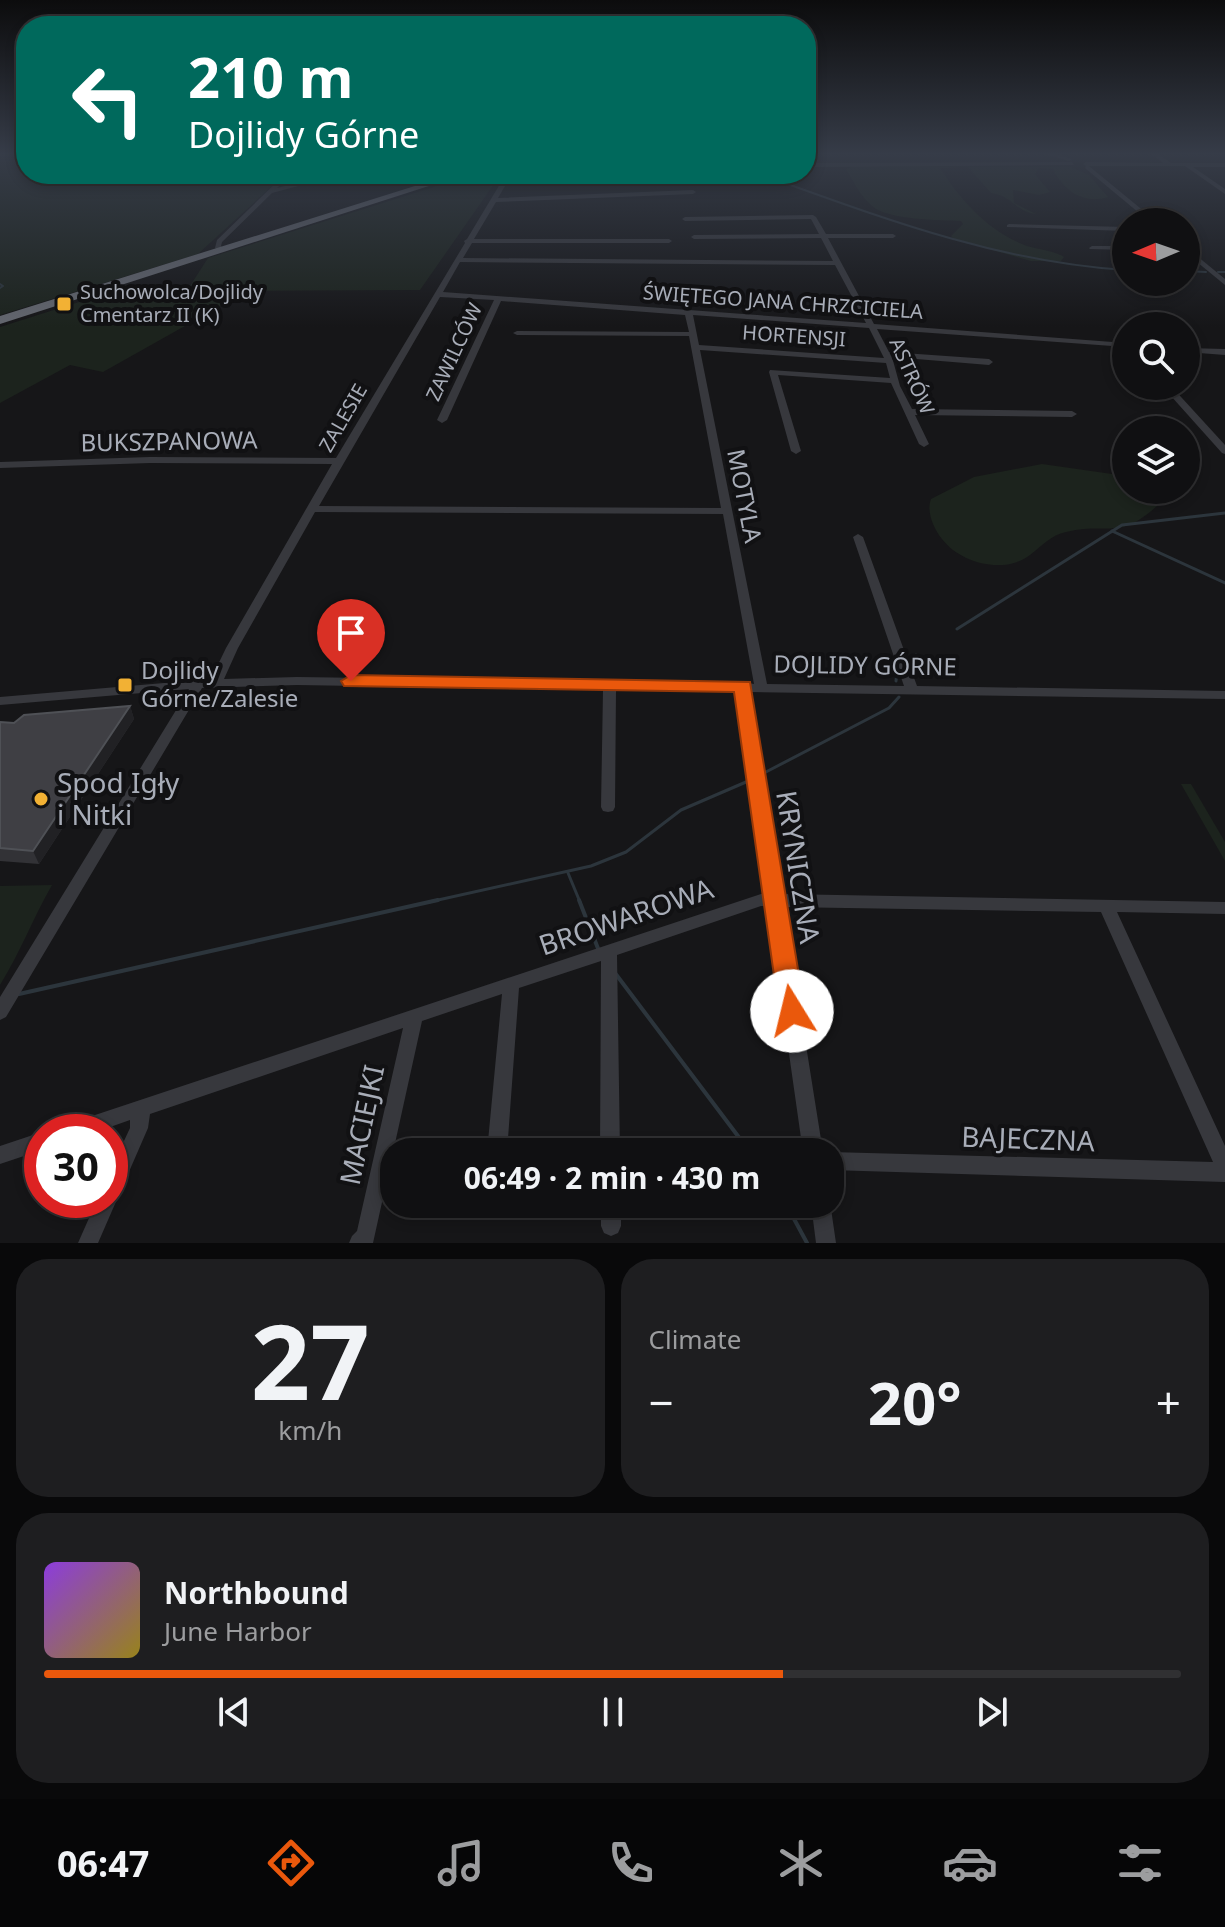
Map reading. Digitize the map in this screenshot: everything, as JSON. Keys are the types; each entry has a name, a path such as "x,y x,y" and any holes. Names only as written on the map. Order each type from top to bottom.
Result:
{"highway":[{"path":"0,320 345,211"}],"street":[{"path":"221,250 217,247 219,241 251,211"},
{"name":"ZALESIE","path":"216,683 232,648 311,509 486,211"},
{"name":"ASTRÓW","path":"685,219 813,217 888,358 895,381 924,444"},
{"path":"1009,226 1112,229"},
{"path":"694,237 893,236"},
{"path":"467,241 669,241"},
{"path":"1092,248 1112,248"},
{"path":"457,260 839,263"},
{"path":"1200,262 1225,283"},
{"path":"1214,274 1225,274"},
{"name":"ŚWIĘTEGO JANA CHRZCICIELA","path":"437,294 1112,344"},
{"name":"ZAWILCÓW","path":"442,420 498,299"},
{"name":"MOTYLA","path":"689,313 761,686"},
{"path":"517,333 692,334"},
{"name":"HORTENSJI","path":"695,347 989,362"},
{"path":"1200,351 1225,352"},
{"path":"796,451 773,372 895,381"},
{"path":"1179,400 1225,451"},
{"path":"908,412 1072,414"},
{"name":"BUKSZPANOWA","path":"0,465 150,460 339,461"},
{"path":"311,509 727,511"},
{"path":"858,537 912,689"},
{"name":"DOJLIDY GÓRNE","path":"0,701 216,683 761,686 1225,695"},
{"path":"0,1012 198,685"},
{"path":"608,807 610,685"},
{"name":"KRYNICZNA","path":"743,686 811,1138"},
{"name":"BROWAROWA","path":"123,1114 761,900 1225,908"},
{"path":"1106,906 1225,1170"},
{"path":"609,953 610,1138"},
{"path":"498,1138 511,986"},
{"name":"MACIEJKI","path":"359,1243 366,1236 415,1015"},
{"path":"128,1153 139,1128 141,1108"},
{"path":"0,1155 24,1147"},
{"name":"BAJECZNA","path":"844,1161 1225,1170"},
{"path":"88,1243 99,1218"},
{"path":"611,1218 611,1226"},
{"path":"823,1218 826,1243"}],"shaded area":[{"path":"0,211 245,211 198,254 0,315"},
{"path":"357,211 475,211 420,290 195,291 199,287 190,286 208,258"},
{"path":"879,211 974,211 1009,238 1064,257 1061,261 1031,261 954,239 951,236 963,224 961,221"},
{"path":"240,295 103,372 70,365 0,403 0,327 98,296"},
{"path":"1042,464 1112,474 1112,504 1157,506 1144,517 1122,527 1061,533 1019,561 983,564 950,547 939,535 930,515 931,499 974,477"},
{"path":"1181,784 1191,784 1225,842 1225,861"},
{"path":"52,885 14,961 0,985 0,886"}],"building":[{"name":"Spod Igły i Nitki","path":"130,706 33,851 0,848 0,722 14,723 24,715"}],"waterway":[{"path":"866,211 940,235 1031,258 1112,269"},
{"path":"1200,272 1206,272"},
{"path":"1218,272 1225,272"},
{"path":"0,284 3,286 0,288"},
{"path":"1112,531 1122,525 1225,513"},
{"path":"957,629 1112,531"},
{"path":"1112,531 1225,583"},
{"path":"909,660 916,655"},
{"path":"896,681 897,670"},
{"path":"764,773 889,708 899,697"},
{"path":"438,900 591,866 626,852 681,810 746,782"},
{"path":"568,873 580,902"},
{"path":"19,994 438,900"},
{"path":"429,902 438,900"},
{"path":"579,900 599,951"},
{"path":"615,973 739,1138"},
{"path":"794,1218 807,1243"}],"place":[{"name":"Suchowolca/Dojlidy Cmentarz II (K)","path":"64,304"},
{"name":"Dojlidy Górne/Zalesie","path":"125,685"},
{"name":"Spod Igły i Nitki","path":"41,799"}],"route":[{"path":"351,681 743,686 792,1011"}]}
